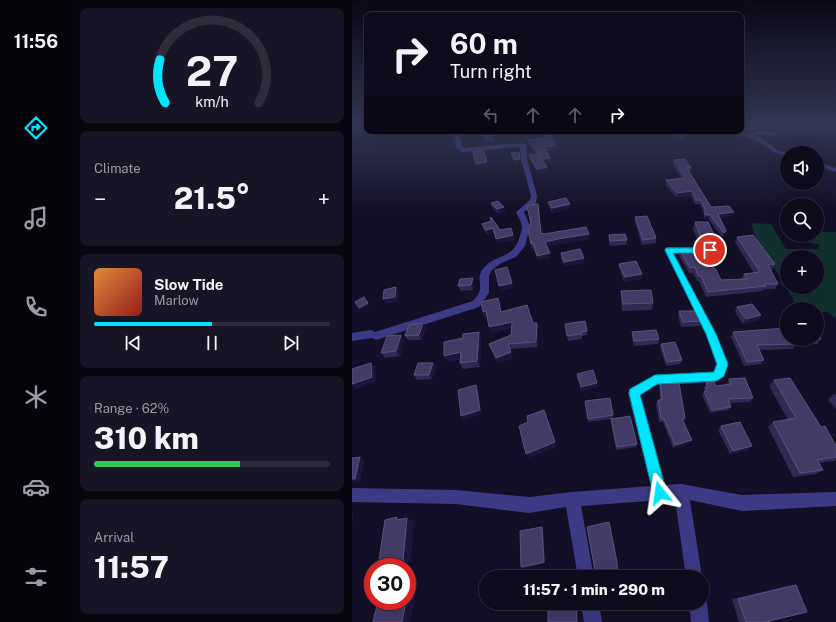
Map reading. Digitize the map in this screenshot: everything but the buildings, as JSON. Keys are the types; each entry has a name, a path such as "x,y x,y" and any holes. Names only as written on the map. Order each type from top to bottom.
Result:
{"street":[{"path":"352,337 373,335 476,304 486,293 485,274 487,269 496,263 516,255 521,246 526,225 520,212 533,201 534,196 524,152"},
{"path":"824,166 836,170"},
{"path":"660,493 634,393 655,380 716,377 720,373 722,364 711,334 668,250 710,250"},
{"path":"681,491 693,570"},
{"path":"352,495 456,497 529,505 572,499 681,491 742,503 836,499"},
{"path":"572,499 585,570"},
{"path":"591,610 593,622"},
{"path":"699,610 700,622"}],"green space":[{"path":"751,223 771,224 780,239 780,242 782,242 786,249 818,249 819,245 808,242 824,242 824,232 836,232 836,318 827,312 824,312 824,302 795,302 790,294 824,294 824,250 780,250 780,278 756,238"}],"route":[{"path":"660,493 634,393 655,380 716,377 720,373 722,364 711,334 668,250 710,250"}]}
